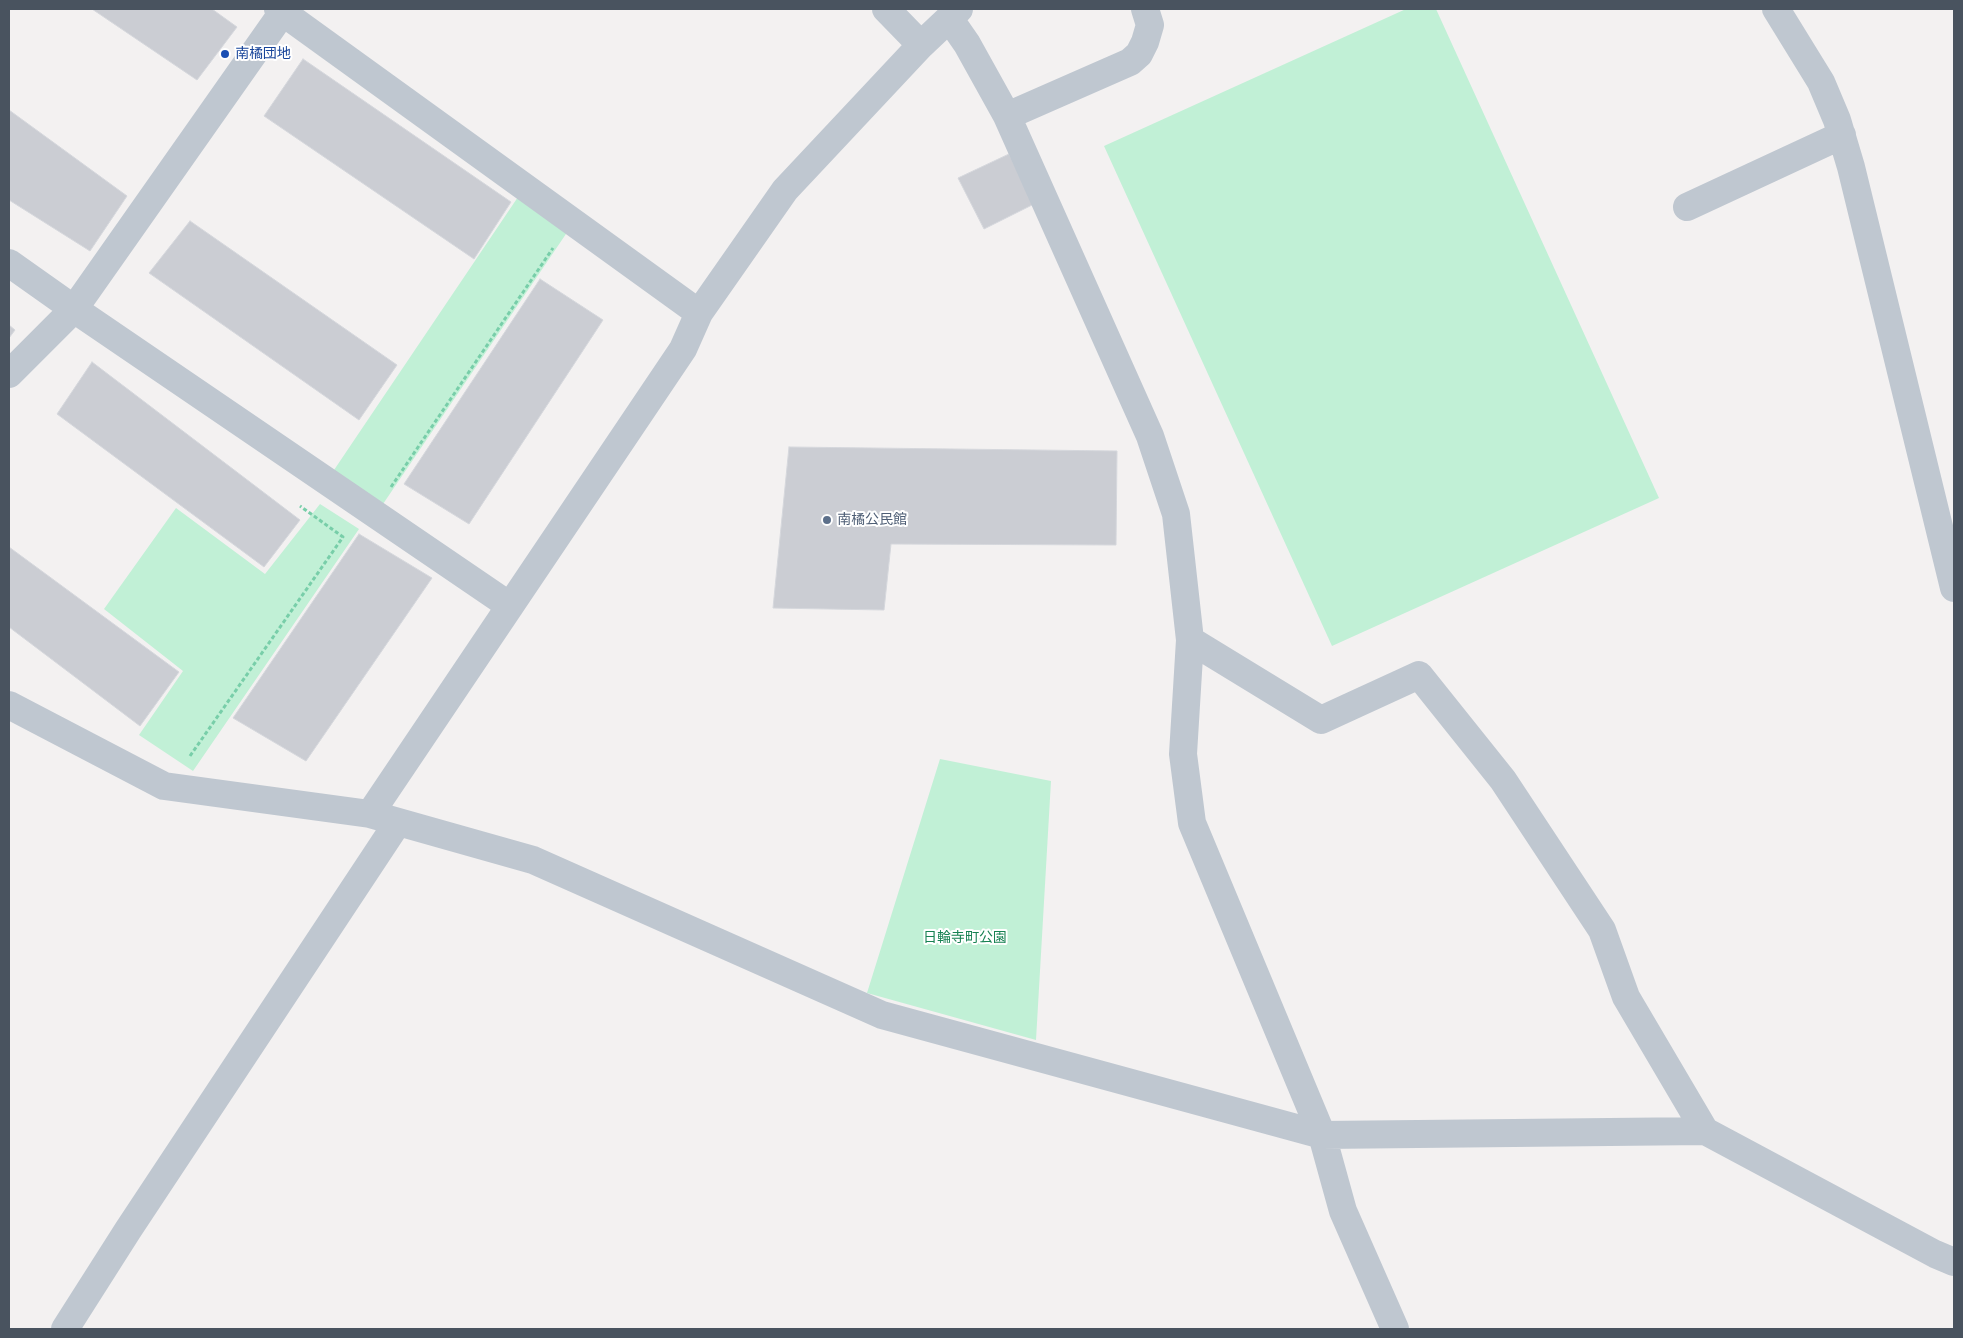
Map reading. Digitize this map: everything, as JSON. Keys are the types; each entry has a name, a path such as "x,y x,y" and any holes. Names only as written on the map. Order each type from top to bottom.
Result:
{"street":[{"path":"886,9 921,46"},
{"path":"1007,116 1130,62 1140,54 1150,25 1145,9"},
{"path":"1776,9 1821,82 1838,120 1852,167 1954,588"},
{"path":"9,374 74,310 282,10 699,312"},
{"path":"370,814 683,348 699,312 785,190 921,46 954,14 967,44 1007,116 1150,436 1176,514 1190,640 1183,754 1192,823 1322,1134 1343,1211 1395,1329"},
{"path":"1687,207 1842,135"},
{"path":"9,263 74,310 510,606"},
{"path":"1190,640 1321,720 1419,675 1503,780 1602,930 1626,997 1705,1131"},
{"path":"9,705 164,786 370,814 534,860 882,1015 1322,1134 1705,1131 1935,1254 1954,1262"},
{"path":"65,1329 133,1221 398,822"}],"path":[{"path":"386,493 555,245"},
{"path":"185,763 343,537 300,506"}],"green space":[{"path":"1406,9 1436,9 1659,498 1332,646 1104,146"},
{"path":"518,197 568,231 383,504 334,470"},
{"path":"320,504 359,529 193,771 139,735 183,671 104,609 176,508 265,574"},
{"name":"日輪寺町公園","path":"940,759 1051,781 1036,1040 867,993"}],"building":[{"path":"92,9 212,9 237,27 197,80"},
{"path":"303,59 511,202 474,259 264,116"},
{"path":"9,110 127,196 90,251 9,200"},
{"path":"1009,154 1034,204 984,229 958,178"},
{"path":"190,221 397,365 359,420 149,273"},
{"path":"540,279 603,320 469,524 404,484"},
{"path":"9,325 15,330 9,338"},
{"path":"92,362 300,520 264,567 57,414"},
{"path":"789,447 1117,451 1116,545 891,544 884,610 773,608"},
{"path":"359,534 432,578 306,761 233,718"},
{"path":"9,547 179,672 140,726 9,627"}],"place":[{"name":"南橘団地","path":"225,54"},
{"name":"南橘公民館","path":"827,520"}]}
